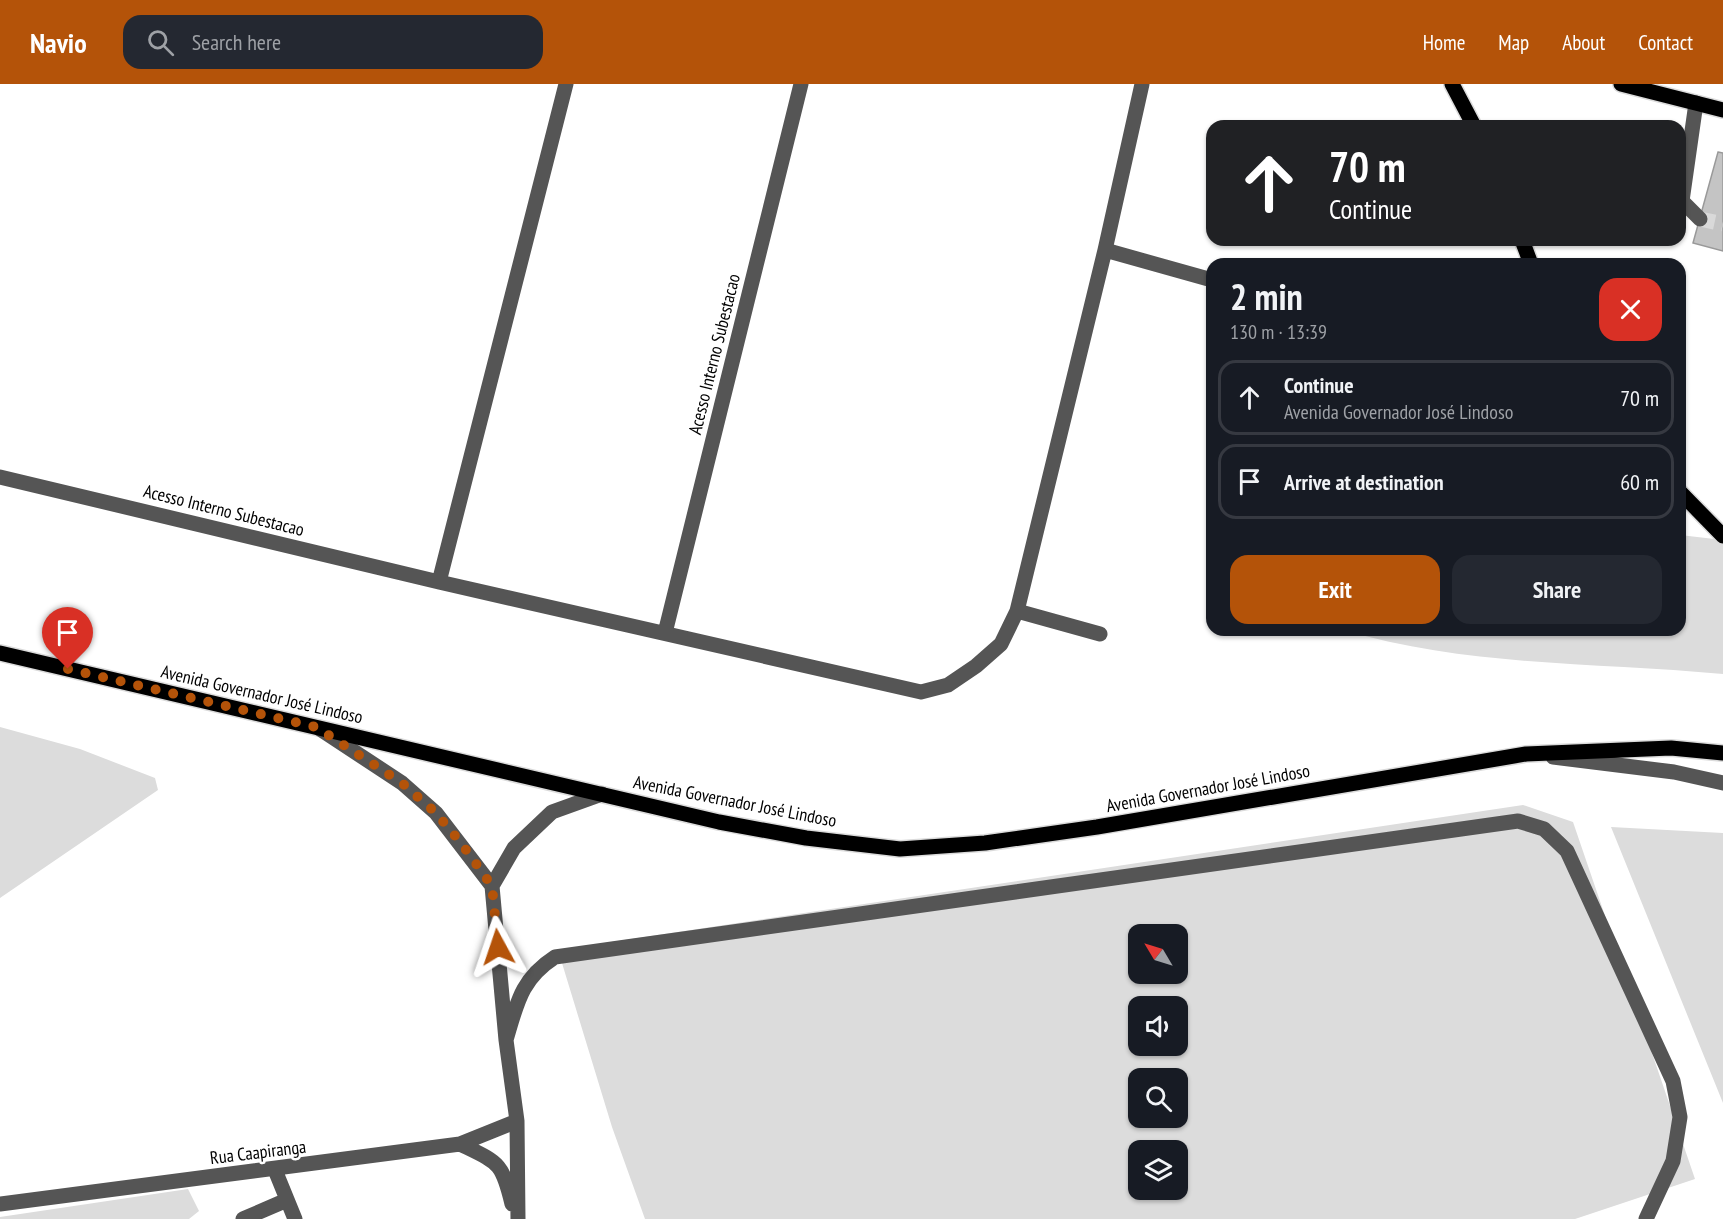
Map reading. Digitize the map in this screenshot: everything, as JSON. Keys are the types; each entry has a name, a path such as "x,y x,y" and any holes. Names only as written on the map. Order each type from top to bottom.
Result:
{"main road":[{"path":"1452,84 1471,120"},
{"path":"1621,84 1723,110"},
{"path":"1686,498 1723,536"},
{"name":"Avenida Governador José Lindoso","path":"0,653 719,822 806,838 900,849 985,843 1097,827 1526,754 1671,748 1723,753"}],"street":[{"path":"439,582 566,84"},
{"name":"Acesso Interno Subestacao","path":"665,633 801,84"},
{"name":"Acesso Interno Subestacao","path":"0,477 439,582 921,692 948,685 1001,644 1017,611 1105,250 1142,84"},
{"path":"1686,173 1696,103"},
{"path":"1686,205 1700,219"},
{"path":"1105,250 1206,278"},
{"path":"1017,611 1100,634"},
{"path":"316,727 402,783 436,813 492,886 506,1040 518,1121 517,1219"},
{"path":"1526,754 1674,772 1723,783"},
{"path":"492,886 514,848 552,812 602,794"},
{"path":"506,1040 521,990 537,969 555,957 1518,821 1544,829 1567,850 1673,1081 1680,1117 1673,1161 1646,1219"},
{"name":"Rua Caapiranga","path":"0,1204 275,1170 460,1144 518,1121"},
{"path":"460,1144 494,1160 506,1179 517,1219"},
{"path":"275,1170 295,1219"},
{"path":"243,1219 287,1200"}],"shaded area":[{"path":"1686,536 1723,540 1723,674 1485,657 1390,642 1367,636 1686,636"},
{"path":"0,727 80,749 155,778 158,790 0,898"},
{"path":"1523,805 1573,822 1695,1179 1575,1219 645,1219 612,1127 558,950"},
{"path":"1611,827 1723,833 1723,1103"},
{"path":"188,1189 199,1211 189,1219 0,1219 0,1217"}],"building":[{"path":"1718,152 1723,153 1723,251 1693,243"}],"tunnel":[{"path":"1700,219 1723,224"}],"route":[{"path":"68,669 316,727 402,783 436,813 461,843 492,886 498,947"}]}
